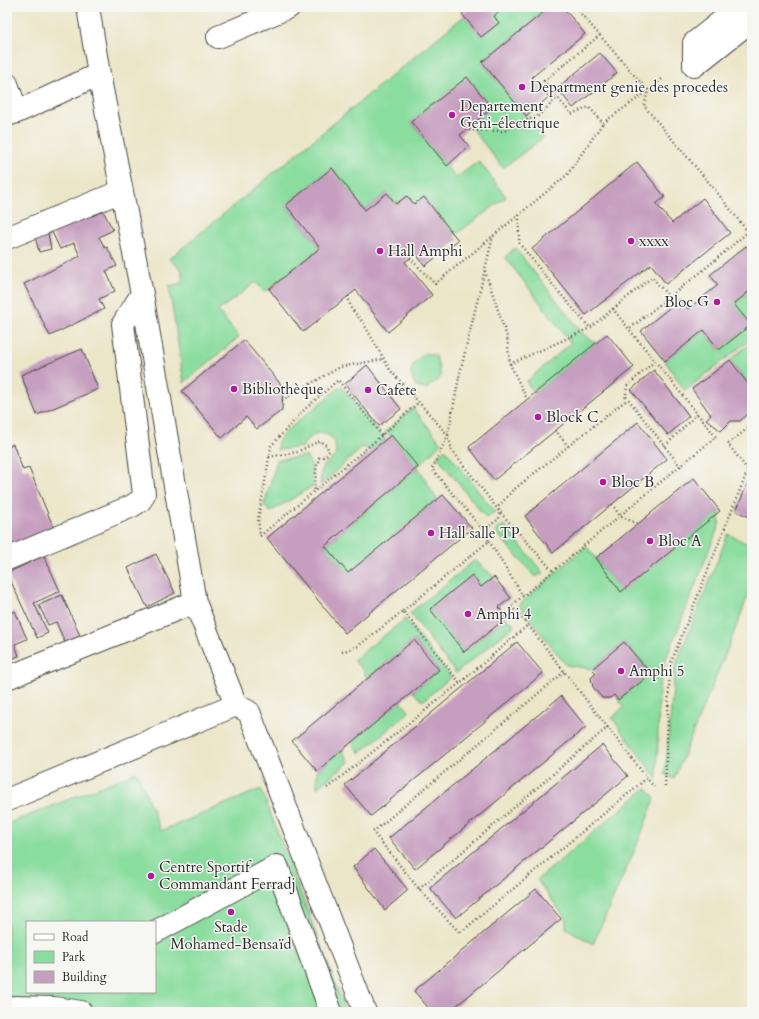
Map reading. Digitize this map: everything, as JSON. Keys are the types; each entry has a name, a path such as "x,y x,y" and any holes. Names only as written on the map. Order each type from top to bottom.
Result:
{"street":[{"path":"88,7 99,74 142,294 195,602 236,705 249,712 365,1012"},
{"path":"218,37 290,7"},
{"path":"739,7 694,42 694,66 752,20"},
{"path":"7,84 12,113 99,74"},
{"path":"7,238 122,191"},
{"path":"7,559 132,506 140,500 144,494 123,324 142,294"},
{"path":"7,678 195,602"},
{"path":"7,800 236,705"},
{"path":"156,931 277,866 331,1012"},
{"path":"10,1009 41,993"},
{"path":"10,1009 54,1008 81,1012"}],"path":[{"path":"576,8 648,91"},
{"path":"600,35 544,81 571,114 589,107 603,123"},
{"path":"410,258 435,284 567,175 603,123 648,91 662,79"},
{"path":"648,91 644,106 752,236"},
{"path":"465,130 504,132 523,121 537,117 558,98"},
{"path":"519,215 520,243 546,277 590,328"},
{"path":"630,329 748,232"},
{"path":"493,236 459,377 448,435 432,469 483,530 523,596"},
{"path":"485,271 507,337 510,364 527,399"},
{"path":"510,364 590,328 652,277 669,297"},
{"path":"348,296 351,308 364,324 390,370 448,435 452,450 499,511 553,571"},
{"path":"613,309 716,437 511,606 528,625 654,787"},
{"path":"282,400 340,367 384,358"},
{"path":"483,530 499,519 500,506 512,491 624,401 627,386 655,361"},
{"path":"382,435 338,380 306,409 271,446 258,519 260,536 382,435 419,402"},
{"path":"625,395 680,466"},
{"path":"664,446 697,414"},
{"path":"665,786 670,665 748,470 728,444 752,425"},
{"path":"555,430 568,446"},
{"path":"269,457 297,452 320,441 326,445 329,451 326,456 319,458 314,492"},
{"path":"612,504 620,516 638,524"},
{"path":"342,652 358,646 489,541"},
{"path":"403,611 460,683"},
{"path":"327,788 460,683 528,625"},
{"path":"564,672 373,832 420,889 460,933 647,778"},
{"path":"420,889 608,727"}],"green space":[{"path":"475,7 550,7 482,62 526,116 545,136 503,168 470,126 411,122 456,178 479,161 506,197 455,235 424,197 414,204 407,196 396,204 387,193 365,210 332,168 286,205 320,248 269,289 264,292 256,282 218,311 239,337 184,383 169,286 182,283 182,270 169,259"},
{"path":"515,248 584,335 596,343 535,393 526,382 571,343 505,257"},
{"path":"752,289 752,338 685,391 665,361 704,330 719,350 751,325 734,304"},
{"path":"752,342 752,389 730,360"},
{"path":"425,353 436,356 441,377 426,389 416,387 410,373 415,362"},
{"path":"341,386 385,439 372,451 363,447 320,485 322,467 336,454 335,442 330,436 324,433 318,433 306,440 303,447 277,450 278,442 284,433"},
{"path":"413,408 441,443 418,467 437,500 348,573 325,546 418,468 391,435 385,432"},
{"path":"445,449 495,512 486,518 437,456"},
{"path":"306,456 311,464 313,486 270,512 264,505 277,460"},
{"path":"720,511 719,525 665,662 659,688 657,779 612,718 624,707 618,700 651,673 624,642 592,669 566,665 519,605 586,546 621,591"},
{"path":"504,525 543,573 535,577 495,531"},
{"path":"728,534 752,546 752,585 728,648 674,779 665,774 675,667"},
{"path":"475,560 494,577 481,587 472,576 430,609 464,652 506,618 515,625 456,673 410,613"},
{"path":"405,619 451,677 423,701 413,692 439,670 414,640 367,679 363,670 353,660"},
{"path":"401,701 409,712 360,753 352,742"},
{"path":"342,750 349,762 317,788 317,771"},
{"name":"Centre Sportif Commandant Ferradj","path":"137,772 161,831 261,789 346,1012 7,1012 7,824"},
{"path":"646,788 655,798 637,845 593,944 566,928 566,919 537,880"}],"building":[{"path":"471,7 505,7 494,16 499,23 481,37 462,14"},
{"path":"550,7 563,7 585,34 532,77 549,97 526,116 482,62"},
{"path":"600,53 617,73 573,108 557,88"},
{"name":"Departement Geni-électrique","path":"467,77 492,108 460,135 469,146 447,166 411,122"},
{"name":"xxxx","path":"637,162 665,197 656,204 672,223 703,198 730,233 666,284 651,264 586,315 532,249"},
{"name":"Hall Amphi","path":"332,168 365,210 387,193 396,204 407,196 414,204 424,197 458,240 425,266 416,254 405,262 432,295 388,332 356,290 303,332 269,289 320,248 286,205"},
{"path":"90,211 92,216 103,211 113,230 99,237 105,248 107,247 117,266 106,271 115,291 99,299 104,309 50,336 24,284 80,256 74,243 60,249 51,230"},
{"path":"48,233 51,249 39,252 35,236"},
{"name":"Bloc G","path":"746,246 752,253 752,289 734,304 751,325 719,350 704,330 665,361 641,331 680,299 688,309 718,285 710,275"},
{"name":"Block C","path":"607,334 634,367 494,480 469,447"},
{"name":"Bibliothèque","path":"244,340 283,387 282,410 257,429 246,417 222,438 182,391"},
{"path":"82,349 98,389 37,415 21,375"},
{"path":"730,360 752,389 752,410 740,421 731,421 721,431 706,419 711,415 692,389"},
{"name":"Cafete","path":"367,365 401,409 379,426 345,384"},
{"path":"654,370 689,416 668,435 631,390"},
{"name":"Bloc B","path":"638,422 667,459 553,553 525,516"},
{"name":"Hall salle TP","path":"391,435 418,467 325,546 348,573 443,495 472,528 345,633 267,538"},
{"path":"13,444 23,470 29,468 57,536 7,557 7,447"},
{"path":"752,473 752,518 736,511"},
{"name":"Bloc A","path":"694,478 720,511 621,592 596,558"},
{"path":"156,554 175,593 147,607 128,568"},
{"path":"44,556 60,591 34,603 48,633 37,638 7,573"},
{"name":"Amphi 4","path":"472,575 481,587 494,577 511,598 499,607 506,618 464,652 430,609"},
{"path":"62,595 82,640 67,647 56,622 48,625 39,605"},
{"path":"15,611 27,639 15,644 19,656 7,661 7,615"},
{"path":"414,640 439,670 317,771 292,741"},
{"path":"517,642 543,673 371,816 345,785"},
{"name":"Amphi 5","path":"624,642 651,674 618,700 614,695 610,698 602,698 593,687 591,678 596,673 592,669"},
{"path":"561,696 586,727 415,869 389,838"},
{"path":"602,745 628,776 456,918 430,888"},
{"path":"374,849 408,890 385,910 353,867"},
{"path":"536,889 561,919 449,1012 432,1012 414,991"}],"place":[{"name":"Department genie des procedes","path":"522,87"},
{"name":"Departement Geni-électrique","path":"452,115"},
{"name":"xxxx","path":"631,241"},
{"name":"Hall Amphi","path":"380,251"},
{"name":"Bloc G","path":"717,302"},
{"name":"Bibliothèque","path":"234,389"},
{"name":"Cafete","path":"368,390"},
{"name":"Block C","path":"538,417"},
{"name":"Bloc B","path":"603,482"},
{"name":"Hall salle TP","path":"431,533"},
{"name":"Bloc A","path":"650,541"},
{"name":"Amphi 4","path":"468,614"},
{"name":"Amphi 5","path":"621,671"},
{"name":"Centre Sportif Commandant Ferradj","path":"151,876"},
{"name":"Stade Mohamed-Bensaïd","path":"231,912"}]}
